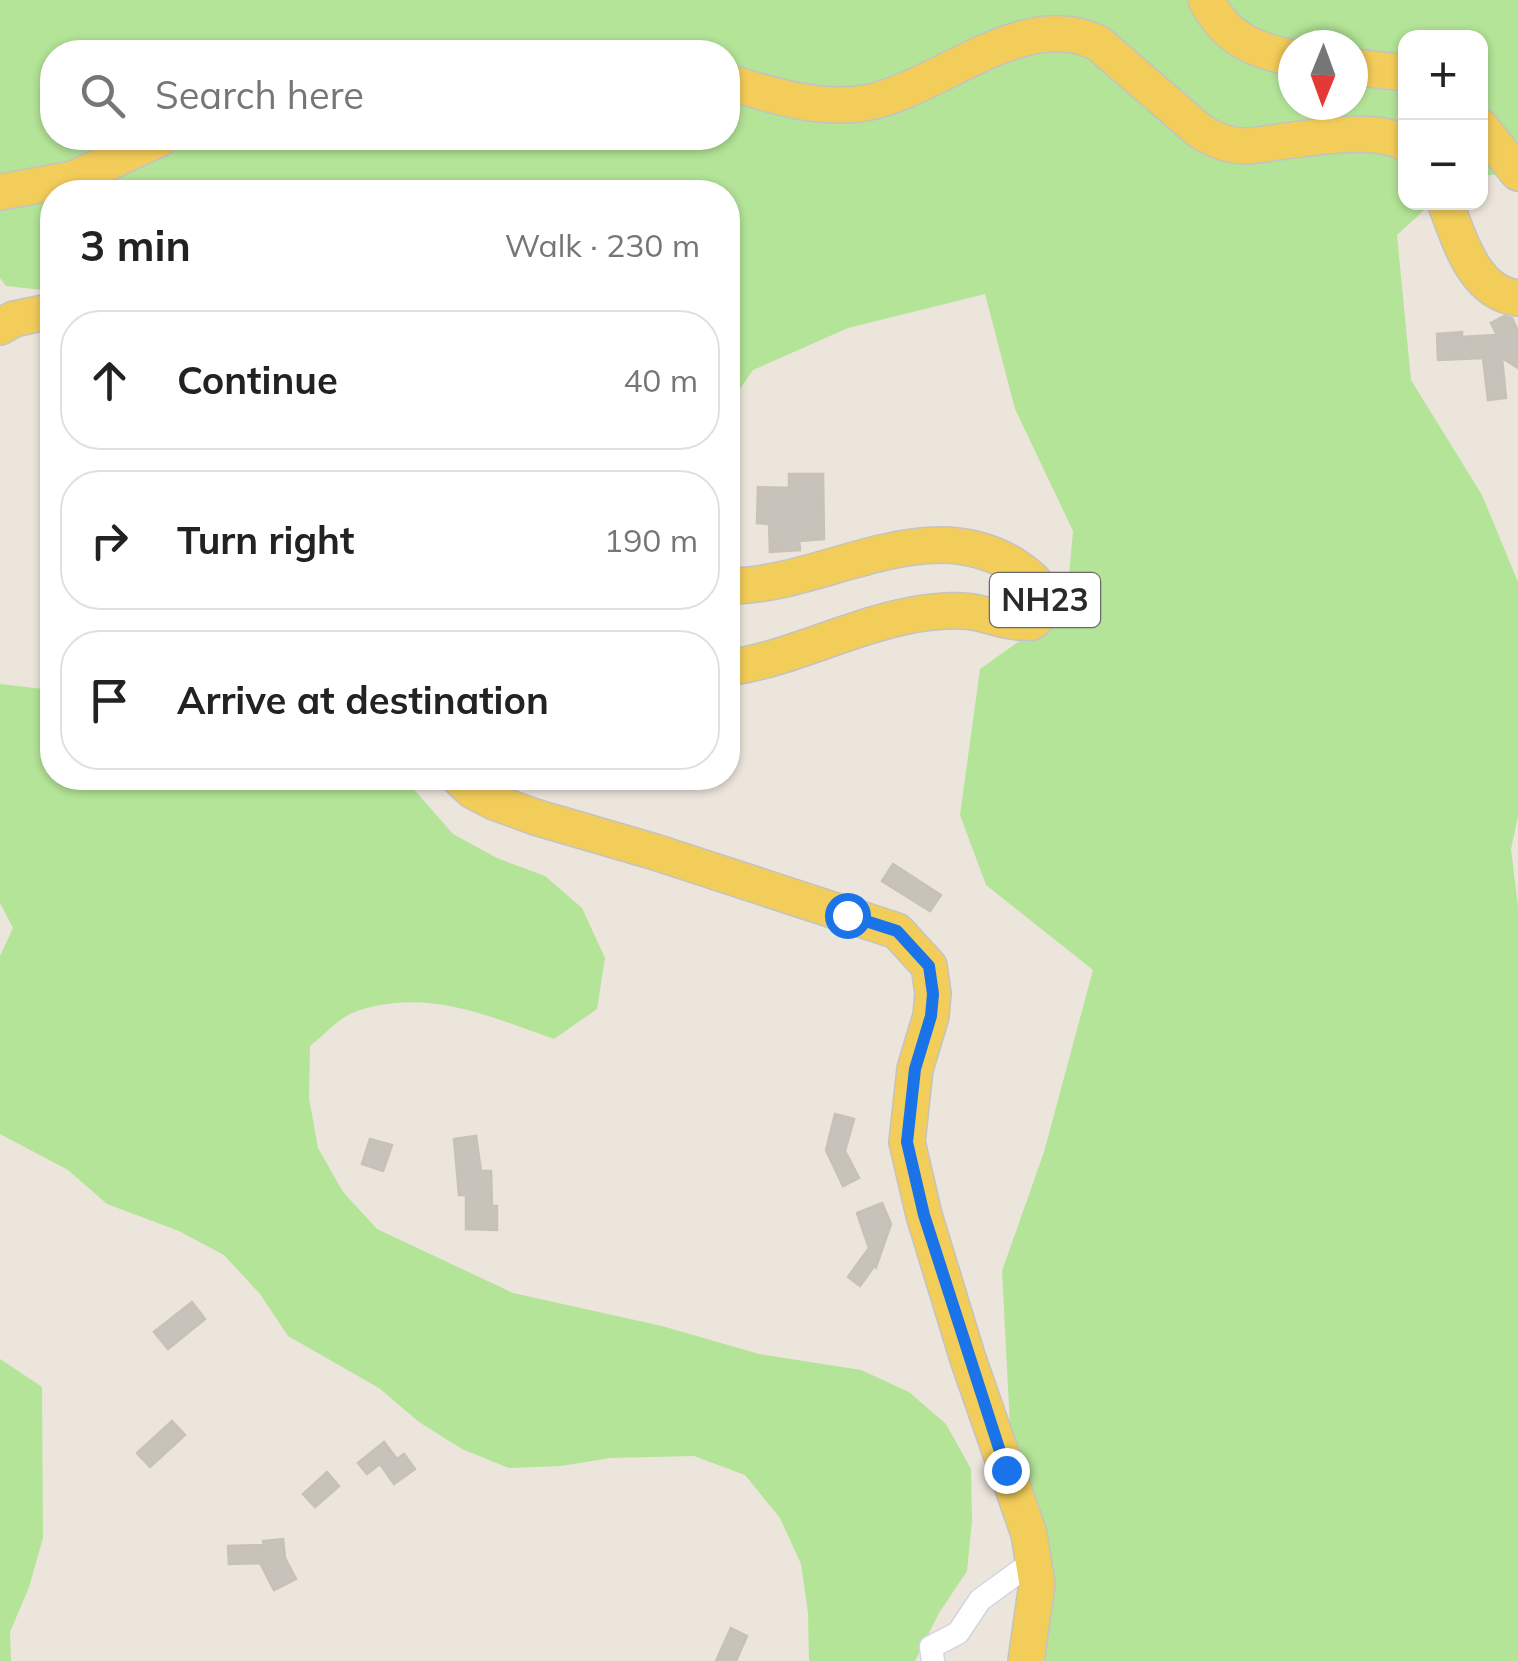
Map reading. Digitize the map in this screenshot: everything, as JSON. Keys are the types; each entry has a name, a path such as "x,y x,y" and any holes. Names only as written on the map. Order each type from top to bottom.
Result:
{"main road":[{"path":"1206,0 1227,32 1243,44 1278,54"},
{"path":"740,86 834,105 854,104 890,95 1017,40 1059,31 1098,42 1216,141 1230,146 1362,135 1398,139"},
{"path":"1368,69 1398,72"},
{"path":"1488,136 1518,173"},
{"path":"67,180 136,150"},
{"path":"0,192 40,185"},
{"path":"1449,210 1477,273 1492,288 1518,298"},
{"path":"0,327 14,319 40,314"},
{"name":"NH23","path":"740,585 771,582 894,548 935,546 1003,558 1030,577 1045,597 1045,610 1032,622 1013,623 974,612 923,613 740,666"},
{"path":"473,790 535,818 655,852 897,931 929,966 931,1016 915,1069 907,1142 924,1215 968,1359 1035,1560 1037,1584 1026,1661"}],"street":[{"path":"933,1661 931,1647 958,1633 980,1600 1035,1560"}],"green space":[{"path":"0,0 1518,0 1518,172 1488,175 1488,30 1398,30 1398,210 1424,210 1397,235 1411,380 1482,495 1518,582 1518,816 1511,849 1518,906 1518,1661 1042,1661 1010,1426 1002,1271 1044,1152 1093,970 986,885 960,815 980,669 1066,608 1073,531 1015,409 985,294 848,328 753,370 740,389 740,180 40,180 40,290 6,286 0,278"},
{"path":"0,684 40,689 40,790 414,790 453,834 497,858 545,876 582,908 605,958 597,1009 554,1039 480,1014 430,1003 378,1005 352,1013 310,1046 309,1098 318,1148 343,1192 377,1229 513,1293 662,1326 759,1354 861,1370 909,1392 946,1424 971,1469 972,1521 967,1571 939,1613 915,1661 809,1661 801,1564 780,1518 745,1475 694,1456 610,1458 561,1466 509,1468 462,1449 419,1422 379,1388 288,1336 260,1294 224,1255 179,1231 107,1204 68,1170 0,1134 0,956 13,928 0,903"},
{"path":"0,1359 42,1387 43,1538 29,1587 10,1632 11,1661 0,1661"}],"building":[{"path":"1504,316 1512,318 1518,331 1518,368 1502,358 1506,398 1488,400 1483,358 1438,360 1437,334 1497,335 1491,323"},
{"path":"789,474 823,474 824,539 799,541 800,550 770,552 769,524 757,523 758,487 789,488"},
{"path":"893,864 941,895 930,911 882,881"},
{"path":"835,1114 854,1119 845,1151 859,1178 843,1186 826,1150"},
{"path":"476,1136 481,1171 491,1171 497,1230 466,1229 466,1195 459,1195 454,1139"},
{"path":"370,1139 392,1145 383,1171 362,1164"},
{"path":"882,1203 891,1224 876,1267 860,1286 848,1277 869,1248 857,1213"},
{"path":"192,1302 205,1319 168,1349 154,1332"},
{"path":"172,1421 185,1435 150,1467 137,1453"},
{"path":"384,1442 397,1459 404,1454 415,1469 394,1484 380,1464 367,1474 358,1463"},
{"path":"327,1472 339,1486 315,1507 303,1494"},
{"path":"283,1539 285,1558 296,1579 274,1590 260,1563 229,1564 228,1546 264,1545 263,1541"},
{"path":"731,1628 747,1636 736,1661 716,1661"}],"route":[{"path":"847,915 897,931 929,966 931,1016 915,1069 907,1142 924,1215 1006,1470"}]}
